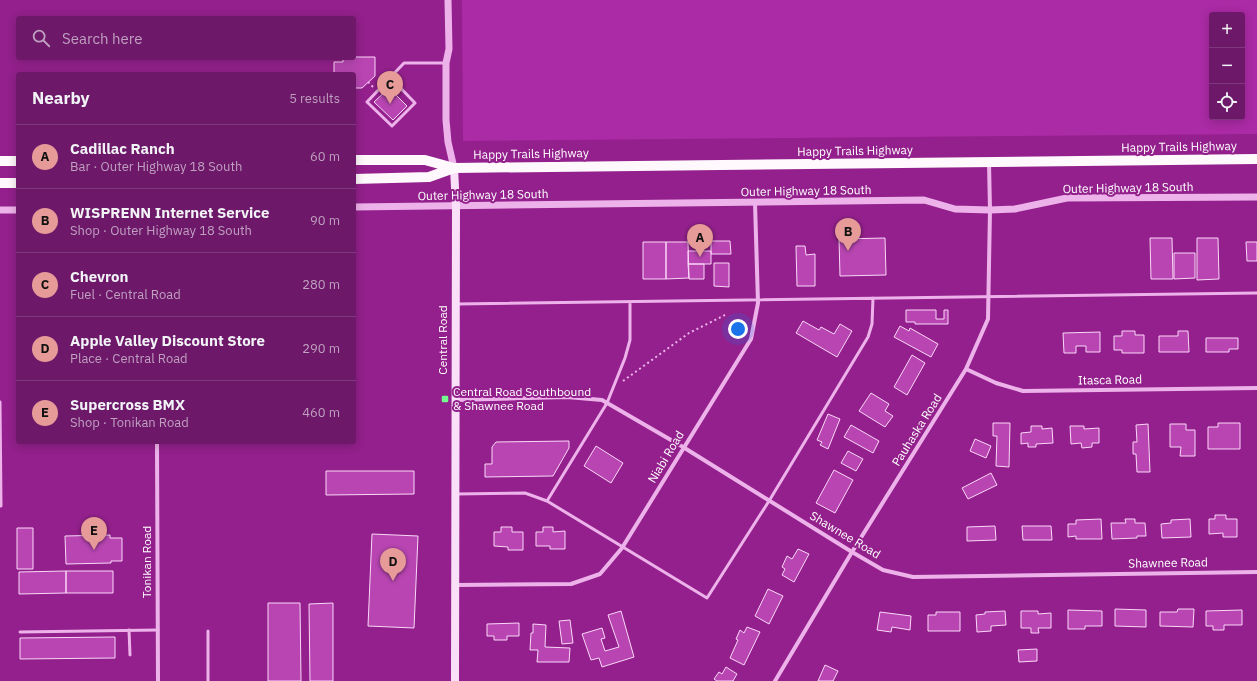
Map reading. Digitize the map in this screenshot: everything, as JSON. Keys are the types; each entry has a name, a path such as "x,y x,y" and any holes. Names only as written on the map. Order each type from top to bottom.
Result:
{"main road":[{"name":"Happy Trails Highway","path":"356,160 425,160 454,168 1257,159"},
{"path":"0,162 16,161"},
{"name":"Happy Trails Highway","path":"356,179 429,177 454,168"},
{"name":"Central Road","path":"454,168 456,207 454,586 455,681"},
{"path":"0,183 16,183"}],"street":[{"name":"Central Road","path":"448,0 449,49 446,63 448,142 454,168"},
{"name":"Pauhaska Road","path":"775,681 852,552 966,369 988,319 990,210 988,163"},
{"name":"Outer Highway 18 South","path":"356,208 924,200 955,209 990,210 1015,209 1067,198 1257,197"},
{"name":"Niabi Road","path":"454,586 571,584 600,574 622,548 751,339 758,300 755,203"},
{"path":"0,210 16,210"},
{"name":"Itasca Road","path":"966,369 996,383 1023,391 1257,388"},
{"name":"Shawnee Road","path":"455,400 567,397 602,400 684,447 852,552 884,570 913,577 1257,572"},
{"name":"Tonikan Road","path":"157,444 158,681"}],"lane":[{"path":"390,77 414,103 392,126 367,102 390,77 404,63 446,63"},
{"path":"456,304 1257,293"},
{"path":"455,494 525,493 547,501 622,548 707,598 769,501 868,337 872,324 873,298"},
{"path":"547,501 607,403 625,358 630,340 630,302"},
{"path":"0,402 0,506"},
{"path":"129,630 130,655"},
{"path":"20,632 158,630"},
{"path":"208,631 208,681"}],"path":[{"path":"612,389 689,334 725,315"}],"shaded area":[{"path":"462,0 1257,0 1257,134 463,141"}],"building":[{"path":"356,57 375,57 375,76 362,88 356,88 356,72 334,72 334,62 343,62 343,60 356,60"},
{"path":"389,88 407,106 393,120 374,102"},
{"path":"885,238 886,275 840,276 839,239"},
{"path":"1150,238 1172,238 1173,279 1151,279"},
{"path":"1197,238 1218,238 1219,279 1197,280"},
{"path":"711,241 730,241 731,254 711,254"},
{"path":"643,242 666,242 666,279 643,279"},
{"path":"666,242 688,242 689,278 666,279"},
{"path":"1246,242 1257,242 1257,261 1247,261"},
{"path":"796,246 805,246 806,255 815,254 815,286 797,286"},
{"path":"688,251 711,251 711,264 688,264"},
{"path":"1174,253 1195,253 1195,278 1174,279"},
{"path":"714,263 729,263 729,287 714,286"},
{"path":"688,264 704,264 704,279 689,279"},
{"path":"906,310 936,310 936,319 944,319 944,310 948,310 948,324 915,324 915,322 906,322"},
{"path":"803,321 819,330 821,327 834,334 840,324 852,331 837,357 796,333"},
{"path":"900,326 909,331 910,328 938,344 931,357 894,337"},
{"path":"1122,331 1135,331 1135,335 1144,335 1144,353 1122,353 1122,350 1114,350 1114,336 1122,336"},
{"path":"1178,331 1188,331 1189,352 1159,352 1159,336 1178,336"},
{"path":"1100,332 1100,352 1086,352 1086,346 1076,346 1076,353 1064,353 1063,333"},
{"path":"1206,338 1238,338 1238,349 1229,349 1229,352 1206,352"},
{"path":"912,355 925,363 907,395 894,387"},
{"path":"871,393 889,404 885,411 893,416 885,427 859,411"},
{"path":"828,414 840,419 828,449 820,445 822,442 817,440"},
{"path":"993,423 1010,423 1009,467 996,466 997,436 993,436"},
{"path":"1218,423 1240,423 1240,449 1208,449 1208,427 1218,427"},
{"path":"1148,424 1150,472 1137,472 1136,454 1133,454 1133,442 1137,442 1136,425"},
{"path":"1170,424 1186,424 1186,430 1195,430 1195,456 1180,456 1181,447 1170,447"},
{"path":"851,425 879,441 873,453 844,437"},
{"path":"1031,426 1042,426 1042,429 1052,428 1053,443 1036,444 1036,447 1028,447 1028,443 1021,444 1021,433 1031,432"},
{"path":"1070,426 1084,426 1084,429 1099,428 1099,443 1092,443 1092,447 1082,448 1081,443 1071,444"},
{"path":"975,439 991,446 986,458 970,451"},
{"path":"569,441 569,448 553,476 485,477 485,464 492,464 492,447 496,442"},
{"path":"596,446 623,463 611,483 584,466"},
{"path":"848,451 863,459 856,471 841,463"},
{"path":"834,470 853,480 835,513 816,503"},
{"path":"326,471 414,471 414,494 326,495"},
{"path":"991,473 997,485 968,499 962,488"},
{"path":"1215,515 1226,515 1226,519 1237,519 1237,537 1223,537 1223,533 1209,534 1209,519 1215,519"},
{"path":"1101,519 1102,539 1076,539 1076,536 1068,537 1068,524 1076,524 1076,520"},
{"path":"1125,519 1135,519 1135,523 1145,523 1146,536 1137,536 1137,538 1112,539 1111,523 1126,523"},
{"path":"1190,519 1191,537 1162,538 1161,524 1171,523 1171,520"},
{"path":"995,526 996,540 967,541 967,527"},
{"path":"1022,526 1051,526 1052,540 1023,540"},
{"path":"501,527 512,527 512,532 523,532 523,550 508,550 508,547 494,546 494,532 501,532"},
{"path":"543,527 553,527 553,532 565,531 565,549 550,549 550,546 536,546 536,532 543,532"},
{"path":"17,528 33,528 33,569 17,569"},
{"path":"372,534 418,536 414,628 368,626"},
{"path":"110,535 110,538 122,538 122,561 111,561 111,563 66,564 65,536"},
{"path":"798,549 809,554 794,582 782,575 785,569 782,567 787,556 792,559"},
{"path":"66,571 66,593 19,594 19,572"},
{"path":"66,571 113,571 113,593 66,593"},
{"path":"768,589 783,596 769,624 755,616"},
{"path":"268,603 300,603 301,681 268,681"},
{"path":"333,603 333,681 310,681 309,604"},
{"path":"1115,609 1146,610 1146,627 1115,626"},
{"path":"1178,609 1194,609 1193,627 1160,626 1160,612 1177,612"},
{"path":"1068,610 1102,611 1102,626 1085,626 1085,629 1068,629"},
{"path":"1242,610 1242,625 1224,625 1224,630 1213,630 1213,626 1206,626 1206,611"},
{"path":"621,611 634,657 602,667 599,658 591,660 582,634 602,628 605,638 601,639 605,651 619,647 608,615"},
{"path":"1005,611 1006,625 991,626 991,631 977,632 976,615 985,614 985,612"},
{"path":"1021,611 1038,611 1038,614 1051,613 1051,628 1038,628 1039,633 1031,633 1031,628 1021,628"},
{"path":"880,612 911,616 910,630 892,627 891,632 877,630"},
{"path":"936,612 960,612 960,631 928,631 928,615 936,615"},
{"path":"570,620 573,643 562,644 559,621"},
{"path":"519,623 519,636 507,636 507,640 494,640 494,636 487,636 487,624"},
{"path":"533,624 546,625 545,647 570,648 569,662 537,662 538,650 530,650"},
{"path":"747,627 760,632 744,665 730,658 738,640 736,639 740,630 744,633"},
{"path":"115,637 115,658 20,659 20,638"},
{"path":"1037,649 1037,661 1019,662 1018,650"},
{"path":"825,665 838,671 833,681 818,681"},
{"path":"726,667 737,674 733,681 717,681 714,679 719,672 722,674"}],"place":[{"name":"Chevron","path":"390,104"},
{"name":"WISPRENN Internet Service","path":"848,251"},
{"name":"Cadillac Ranch","path":"700,257"},
{"name":"Central Road Southbound & Shawnee Road","path":"445,399"},
{"name":"Supercross BMX","path":"94,550"},
{"name":"Apple Valley Discount Store","path":"393,581"}]}
